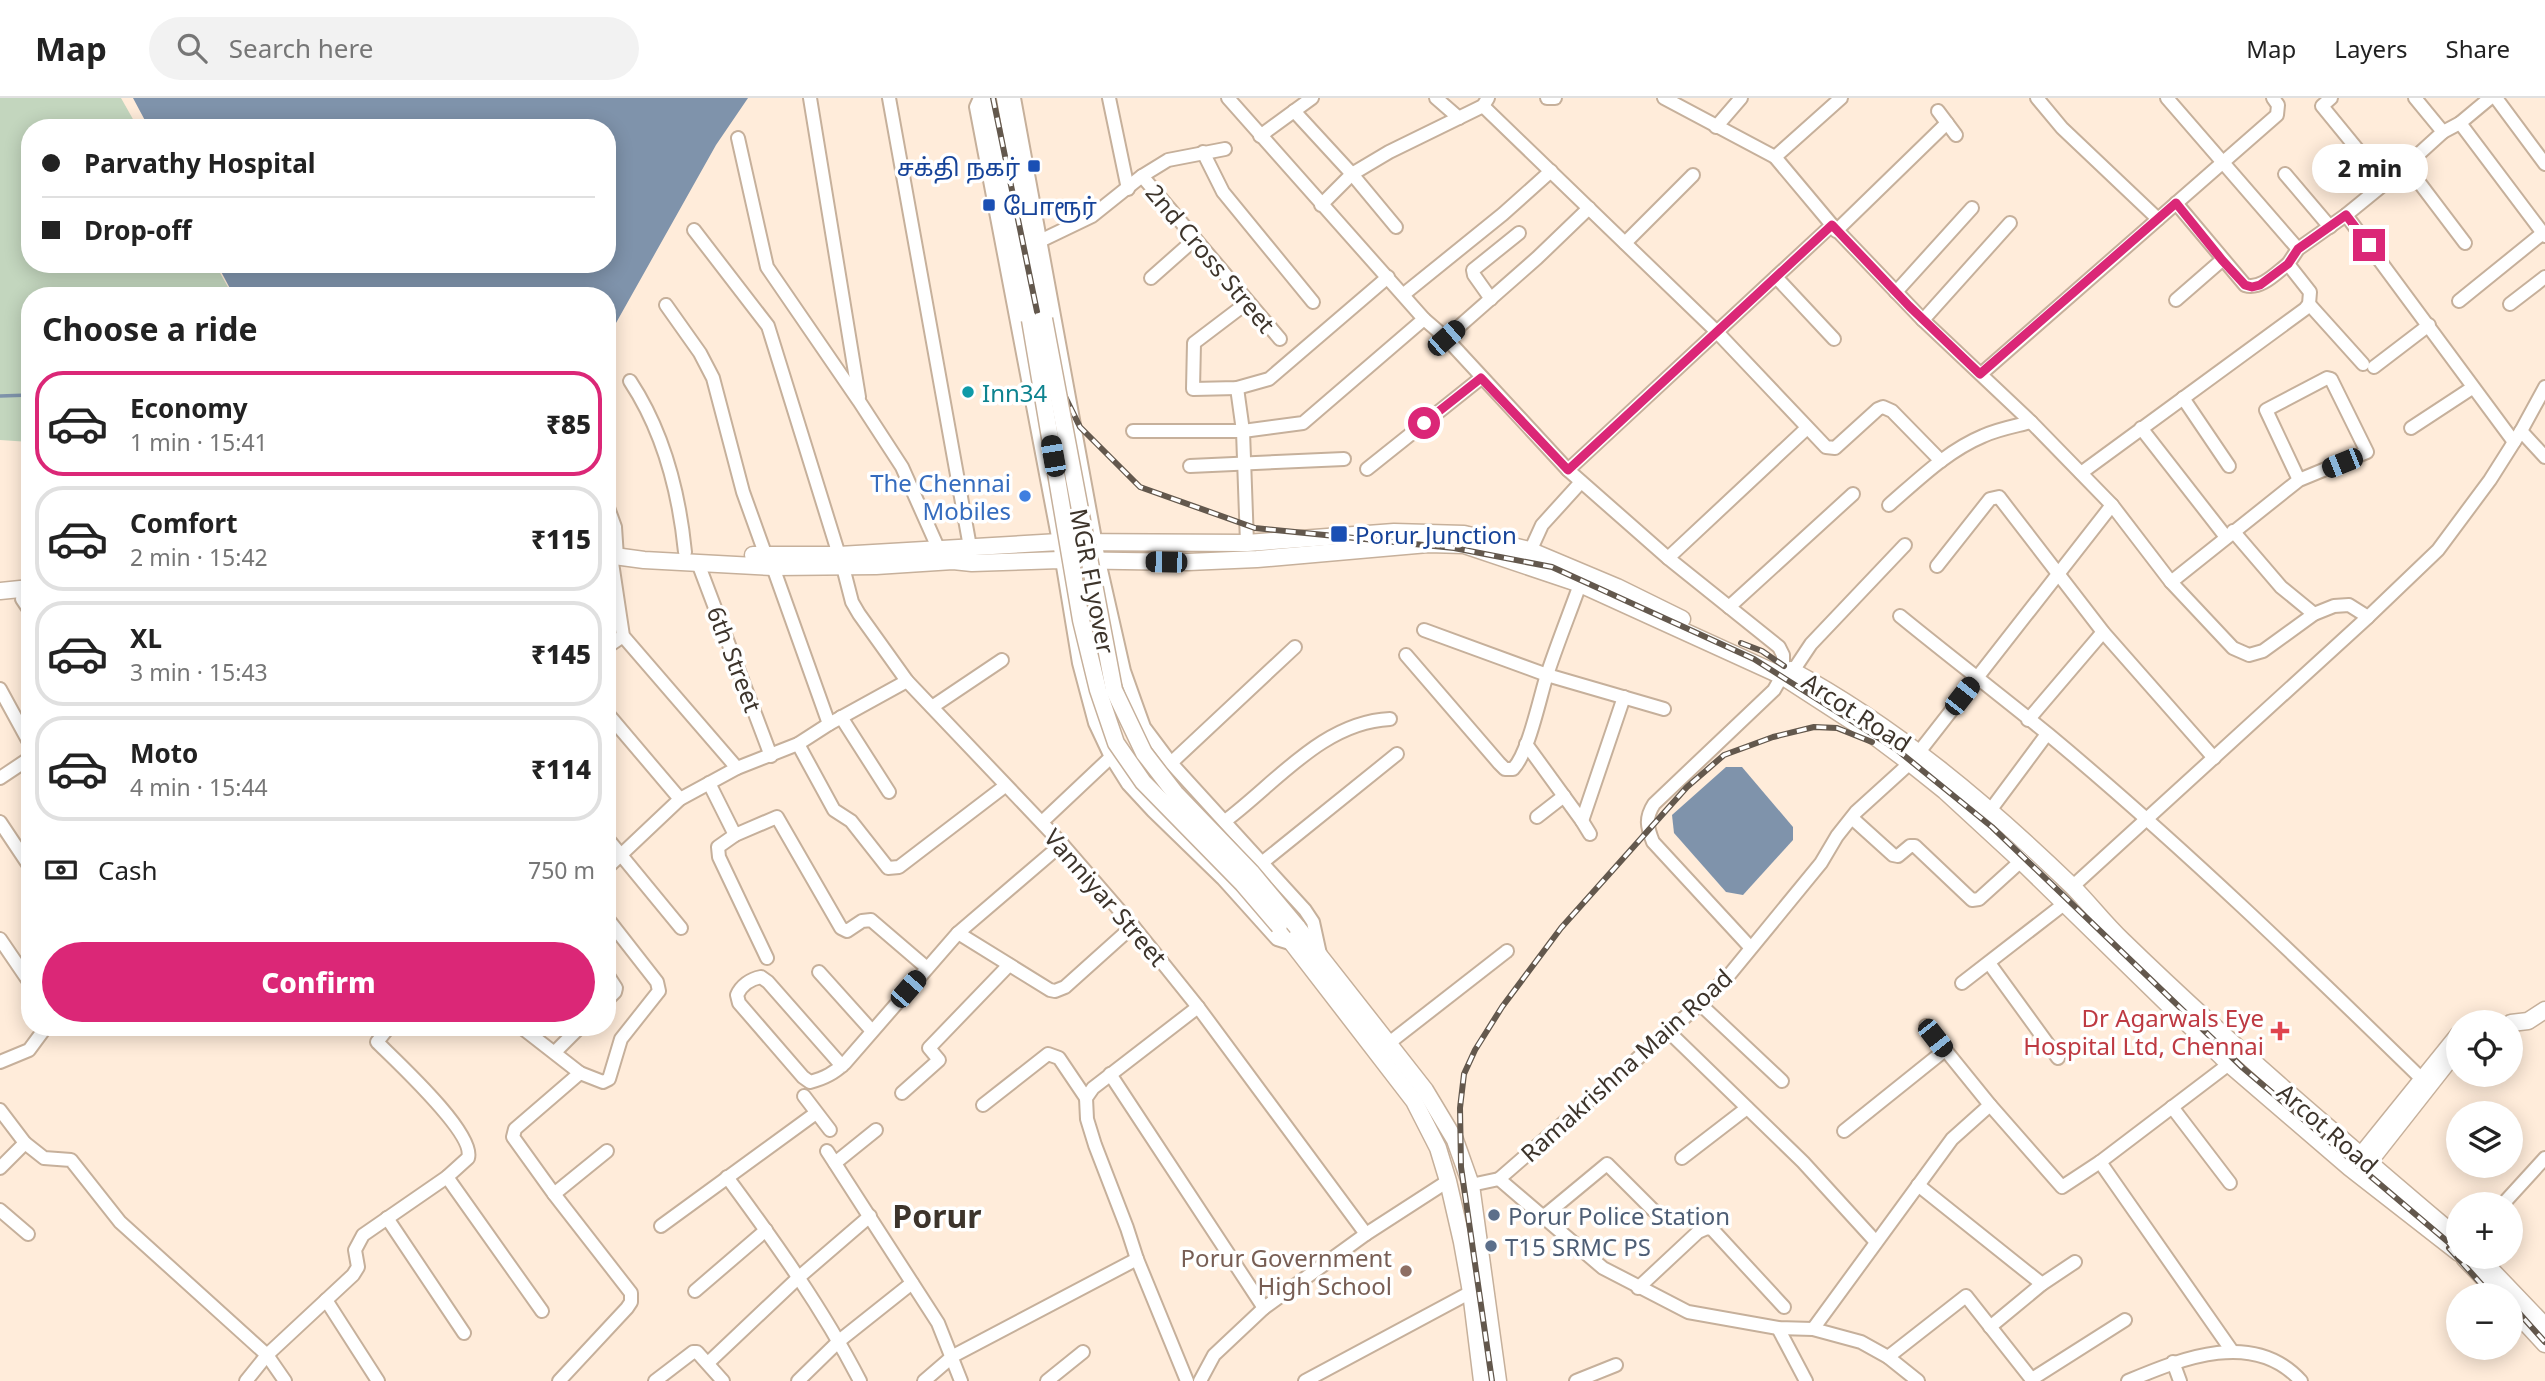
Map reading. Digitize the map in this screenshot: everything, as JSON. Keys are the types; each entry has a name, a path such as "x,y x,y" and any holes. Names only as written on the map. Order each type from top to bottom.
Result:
{"main road":[{"name":"MGR FLyover","path":"997,106 1081,620 1098,690 1116,744 1143,782 1243,884 1279,926 1413,1101 1438,1148 1448,1181 1486,1370"},
{"name":"MGR FLyover","path":"997,106 1114,690 1144,753 1175,793 1251,872 1321,954 1425,1090 1455,1140 1471,1185 1486,1370"},
{"path":"1042,457 1079,452"},
{"name":"Arcot Road","path":"841,561 970,547 1059,542 1247,543 1423,532 1464,534 1582,578 1786,671 1870,733 1914,758 1989,811 2073,887 2120,939 2359,1166 2446,1243"},
{"name":"Arcot Road","path":"841,561 1188,562 1257,559 1428,544 1464,545 1527,557"},
{"path":"616,552 685,552 769,561"},
{"path":"616,553 698,564 841,561"},
{"path":"0,591 21,597"},
{"path":"0,601 21,600"},
{"name":"Arcot Road","path":"1914,758 2229,1064 2359,1166 2446,1230"},
{"path":"2523,1022 2545,1010"},
{"path":"2523,1032 2545,1023"},
{"path":"2359,1166 2446,1052"},
{"path":"2425,1082 2446,1062"},
{"name":"Arcot Road","path":"2474,1269 2488,1283"},
{"path":"2490,1269 2544,1322"},
{"path":"2523,1320 2545,1343"},
{"path":"1486,1370 1498,1381"}],"street":[{"path":"810,98 859,401"},
{"path":"889,98 970,547"},
{"path":"980,98 976,107 1059,542 1074,639 1095,723 1111,757 1128,784 1223,879 1277,939 1293,944"},
{"path":"1014,98 1099,561 1124,671 1144,727 1171,763 1264,862 1313,922 1321,954"},
{"path":"1109,98 1128,189"},
{"path":"1228,98 1321,205 1405,294 1424,319 1446,338 1568,470 1668,558 1781,649 1786,671"},
{"path":"1260,136 1312,98"},
{"path":"1436,98 1459,117"},
{"path":"1548,98 1555,98"},
{"path":"1664,98 1775,157 1834,228 1923,320 2031,422 2112,505 2171,582 2233,648 2249,654 2263,651 2314,614 2334,606 2345,605 2368,617"},
{"path":"1716,127 1741,98"},
{"path":"1775,157 1841,98"},
{"path":"2037,98 2062,128 2158,219"},
{"path":"2167,98 2298,249"},
{"path":"1980,374 2277,115 2278,105 2273,98"},
{"path":"2331,98 2322,106 2385,183"},
{"path":"2415,98 2443,132"},
{"path":"2176,203 2245,285 2260,285 2288,264 2298,249 2330,228 2443,132 2490,98"},
{"path":"2496,98 2545,164"},
{"path":"1321,205 1352,174 1485,102 1550,171 1717,332 1826,447 1835,448 1878,409 1889,409 1941,461"},
{"path":"1294,111 1396,227"},
{"path":"1938,111 1956,135"},
{"path":"1568,470 1947,123"},
{"path":"2459,123 2544,235 2459,301"},
{"path":"738,138 767,267 902,467 939,550"},
{"path":"1040,241 1092,216 1142,176 1168,160 1225,149"},
{"path":"1203,152 1223,192 1313,302"},
{"path":"2406,165 2465,243"},
{"path":"1405,294 1503,214 1550,171"},
{"path":"2285,174 2330,228"},
{"path":"1625,243 1693,175"},
{"name":"2nd Cross Street","path":"1142,176 1280,339"},
{"path":"1446,338 1589,208"},
{"path":"1896,292 1972,208"},
{"path":"2346,215 2514,442"},
{"path":"1923,320 2010,223"},
{"name":"Vanniyar Street","path":"694,230 768,326 852,602 859,614 907,681 1004,786 1042,822 1133,926 1198,1007 1366,1234"},
{"path":"1491,299 1474,275 1474,270 1519,233"},
{"path":"1151,278 1195,239"},
{"path":"2176,300 2222,260"},
{"path":"2081,473 2309,304 2310,292 2288,264"},
{"path":"1248,302 1194,343 1193,389 1237,388 1274,377 1388,277"},
{"path":"1776,277 1833,339"},
{"path":"2510,304 2545,277"},
{"path":"2309,304 2368,365 2429,325"},
{"path":"666,305 700,353 713,378 743,492 835,721 889,792"},
{"path":"1133,431 1243,431 1303,423 1424,319"},
{"path":"1367,468 1481,378"},
{"path":"2171,582 2299,480 2367,452 2331,380 2327,378 2266,410 2299,480"},
{"path":"630,381 647,406 663,448 681,512 685,552"},
{"path":"2073,887 2438,550 2514,442 2545,387"},
{"path":"1237,388 1243,431 1247,543"},
{"path":"2411,428 2472,388"},
{"path":"2183,398 2229,466"},
{"path":"1889,505 1941,461 1984,435 2031,422"},
{"path":"1668,558 1807,428"},
{"path":"2141,428 2229,534 2281,587 2314,614"},
{"path":"2521,431 2545,457"},
{"path":"1190,466 1344,459"},
{"path":"1527,557 1542,525 1581,482"},
{"path":"1729,607 1853,494"},
{"path":"1937,566 1990,499 1996,496 2002,499 2104,632 2214,758"},
{"name":"Ramakrishna Main Road","path":"1499,1179 1669,1032 1730,974 1821,863 1852,817 1914,758 2112,505"},
{"path":"1750,947 1653,842 1647,815 1654,804 1774,690 1786,671 1905,545"},
{"name":"6th Street","path":"698,564 771,755"},
{"path":"1406,655 1505,769 1509,770 1515,767 1526,744 1547,675 1582,578"},
{"path":"616,583 623,636 737,768"},
{"path":"1900,616 2047,734 2146,820 2425,1082"},
{"path":"1424,630 1547,675 1664,709"},
{"path":"1074,639 1115,632"},
{"path":"2028,720 2104,632"},
{"path":"616,641 623,636"},
{"path":"1171,763 1295,646"},
{"path":"932,707 1002,660"},
{"path":"616,860 680,799 737,768 798,744 907,681"},
{"path":"0,689 21,728"},
{"path":"1582,821 1623,698"},
{"path":"1225,821 1337,732 1361,723 1390,719"},
{"path":"616,724 680,799"},
{"path":"1989,811 2047,734"},
{"path":"798,744 834,810 851,821 888,869 899,867 1004,786"},
{"path":"1526,744 1590,834"},
{"path":"1264,862 1397,754"},
{"path":"1042,822 1111,757"},
{"path":"0,778 21,764"},
{"path":"709,783 735,835"},
{"path":"1536,817 1564,796"},
{"path":"767,958 718,852 720,844 735,835 778,817 841,928 847,931 862,921 872,920 927,968"},
{"path":"1852,817 1893,856 1915,846 1972,900 1979,899 2021,861"},
{"path":"0,822 21,854"},
{"path":"842,1066 768,982 761,977 753,978 740,989 737,995 739,1003 803,1077 810,1082 824,1078 842,1066 958,933 1062,844"},
{"path":"616,849 681,928"},
{"path":"1962,983 2064,904"},
{"path":"958,933 1050,990 1060,990 1133,926"},
{"path":"533,1036 580,1073 603,1082 609,1079 621,1039 659,991 657,982 616,930"},
{"path":"0,939 21,970"},
{"path":"1389,1043 1507,951"},
{"path":"1989,963 2058,1058"},
{"path":"902,1093 939,1060 929,1048 1009,965"},
{"path":"819,972 872,1031"},
{"path":"1700,1004 1782,1080"},
{"path":"1086,1098 1093,1088 1110,1074 1198,1007"},
{"path":"1926,1026 2062,1187 2099,1163 2229,1064"},
{"path":"1669,1032 1802,1162 1876,1242"},
{"path":"0,1062 29,1050 39,1036"},
{"path":"246,1381 267,1355 357,1270 355,1250 363,1235 447,1177 468,1158 469,1147 433,1097 376,1042 382,1036"},
{"path":"555,1052 571,1036"},
{"path":"1844,1131 1945,1050"},
{"path":"983,1105 1048,1054 1059,1058 1086,1098 1087,1119 1095,1145 1128,1227 1137,1259 1187,1381"},
{"path":"559,1381 627,1308 632,1298 631,1293 515,1140 513,1133 580,1073"},
{"path":"1110,1074 1264,1308"},
{"path":"804,1096 830,1130"},
{"path":"1813,1329 1952,1139 1990,1105"},
{"path":"2172,1107 2230,1183"},
{"path":"1682,1158 1747,1108"},
{"path":"0,1110 25,1143 44,1158 71,1160 120,1222 267,1355 285,1381"},
{"path":"661,1226 817,1113"},
{"path":"835,1163 876,1130"},
{"path":"0,1168 25,1143"},
{"path":"554,1194 607,1151"},
{"path":"827,1151 938,1323 961,1381"},
{"path":"2514,1192 2545,1158"},
{"path":"2099,1163 2232,1350"},
{"path":"1543,1217 1607,1164 1653,1210"},
{"path":"447,1177 542,1311"},
{"path":"727,1177 766,1230 839,1341 860,1381"},
{"path":"1471,1185 1499,1179 1603,1268 1637,1288 1688,1312 1778,1328 1813,1329 1861,1342 1888,1357 1918,1381"},
{"path":"1200,1381 1214,1355 1264,1308 1366,1234 1448,1181"},
{"path":"1918,1185 2042,1284"},
{"path":"0,1210 28,1234"},
{"path":"708,1363 870,1216"},
{"path":"387,1218 464,1334"},
{"path":"1637,1288 1698,1232 1707,1228 1712,1229 1784,1307"},
{"path":"695,1291 766,1230"},
{"path":"925,1381 953,1356 1137,1259"},
{"path":"1990,1327 2042,1284 2075,1262"},
{"path":"798,1381 839,1341 912,1283"},
{"path":"1305,1381 1321,1377 1471,1292"},
{"path":"1888,1357 1966,1296 2032,1380 2125,1320"},
{"path":"326,1300 378,1381"},
{"path":"1778,1328 1806,1381"},
{"path":"2128,1381 2173,1362 2232,1350 2257,1353 2279,1362 2301,1381"},
{"path":"655,1381 693,1352 697,1352 723,1381"},
{"path":"1047,1381 1083,1352"},
{"path":"2173,1362 2180,1381"},
{"path":"1576,1381 1616,1366"}],"green space":[{"path":"0,98 121,98 133,119 21,119 21,273 220,273 228,287 21,287 21,441 0,440"}],"water":[{"path":"133,98 748,98 716,145 616,323 616,287 229,287 222,273 616,273 616,119 144,119"},
{"path":"1726,767 1742,767 1793,827 1793,840 1743,895 1726,892 1674,833 1672,815"}],"waterway":[{"path":"0,396 21,395"}],"railway":[{"path":"993,98 1047,360 1080,427 1140,487 1255,528 1454,548 1552,567 1754,659 1896,749 1992,827 2243,1068 2446,1240"},
{"path":"1741,643 1762,651 1784,666"},
{"path":"1492,1381 1461,1167 1460,1108 1464,1074 1475,1050 1502,1007 1561,928 1687,787 1724,755 1773,737 1814,727 1837,728 1872,742"},
{"path":"2468,1269 2480,1283"},
{"path":"2523,1317 2545,1342"}],"place":[{"name":"சக்தி நகர்","path":"1034,166"},
{"name":"போரூர்","path":"989,205"},
{"name":"Inn34","path":"968,392"},
{"name":"The Chennai Mobiles","path":"1025,496"},
{"name":"Porur Junction","path":"1339,534"},
{"name":"Dr Agarwals Eye Hospital Ltd, Chennai","path":"2280,1031"},
{"name":"Porur Police Station","path":"1494,1215"},
{"name":"T15 SRMC PS","path":"1491,1246"},
{"name":"Porur Government High School","path":"1406,1271"}],"district":[{"name":"Porur","path":"937,1215"}],"route":[{"path":"1424,423 1481,378 1568,470 1832,225 1909,306 1980,374 2176,203 2222,260 2245,285 2252,287 2260,285 2288,264 2298,249 2346,215 2369,245"}]}
